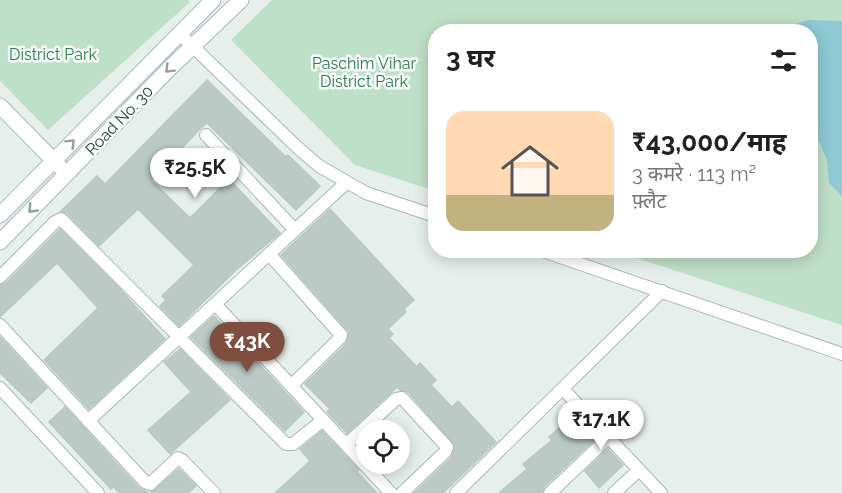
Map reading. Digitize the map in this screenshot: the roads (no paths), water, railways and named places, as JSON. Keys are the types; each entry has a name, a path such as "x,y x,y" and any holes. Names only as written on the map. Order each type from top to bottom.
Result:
{"street":[{"name":"Road No. 30","path":"0,215 213,0"},
{"name":"Road No. 30","path":"0,242 192,46 242,0"},
{"path":"179,33 298,148 320,166 366,193 428,214"},
{"path":"0,106 66,173"},
{"path":"206,135 295,230"},
{"path":"88,421 346,183"},
{"path":"0,277 55,222 61,219 289,445 323,420"},
{"path":"269,254 341,335 291,386"},
{"path":"564,258 842,354"},
{"path":"456,493 662,291"},
{"path":"215,304 391,493"},
{"path":"0,325 147,484 178,458 214,493"},
{"path":"563,389 661,493"},
{"path":"2,393 98,493"},
{"path":"346,446 396,399 402,398 447,447 402,493"},
{"path":"550,493 609,437"},
{"path":"614,493 639,470"}],"water":[{"path":"808,20 842,21 842,196 829,183 827,160 818,141 818,24 796,24"}],"park label":[{"name":"District Park","path":"53,54"},
{"name":"Paschim Vihar District Park","path":"364,72"}]}
